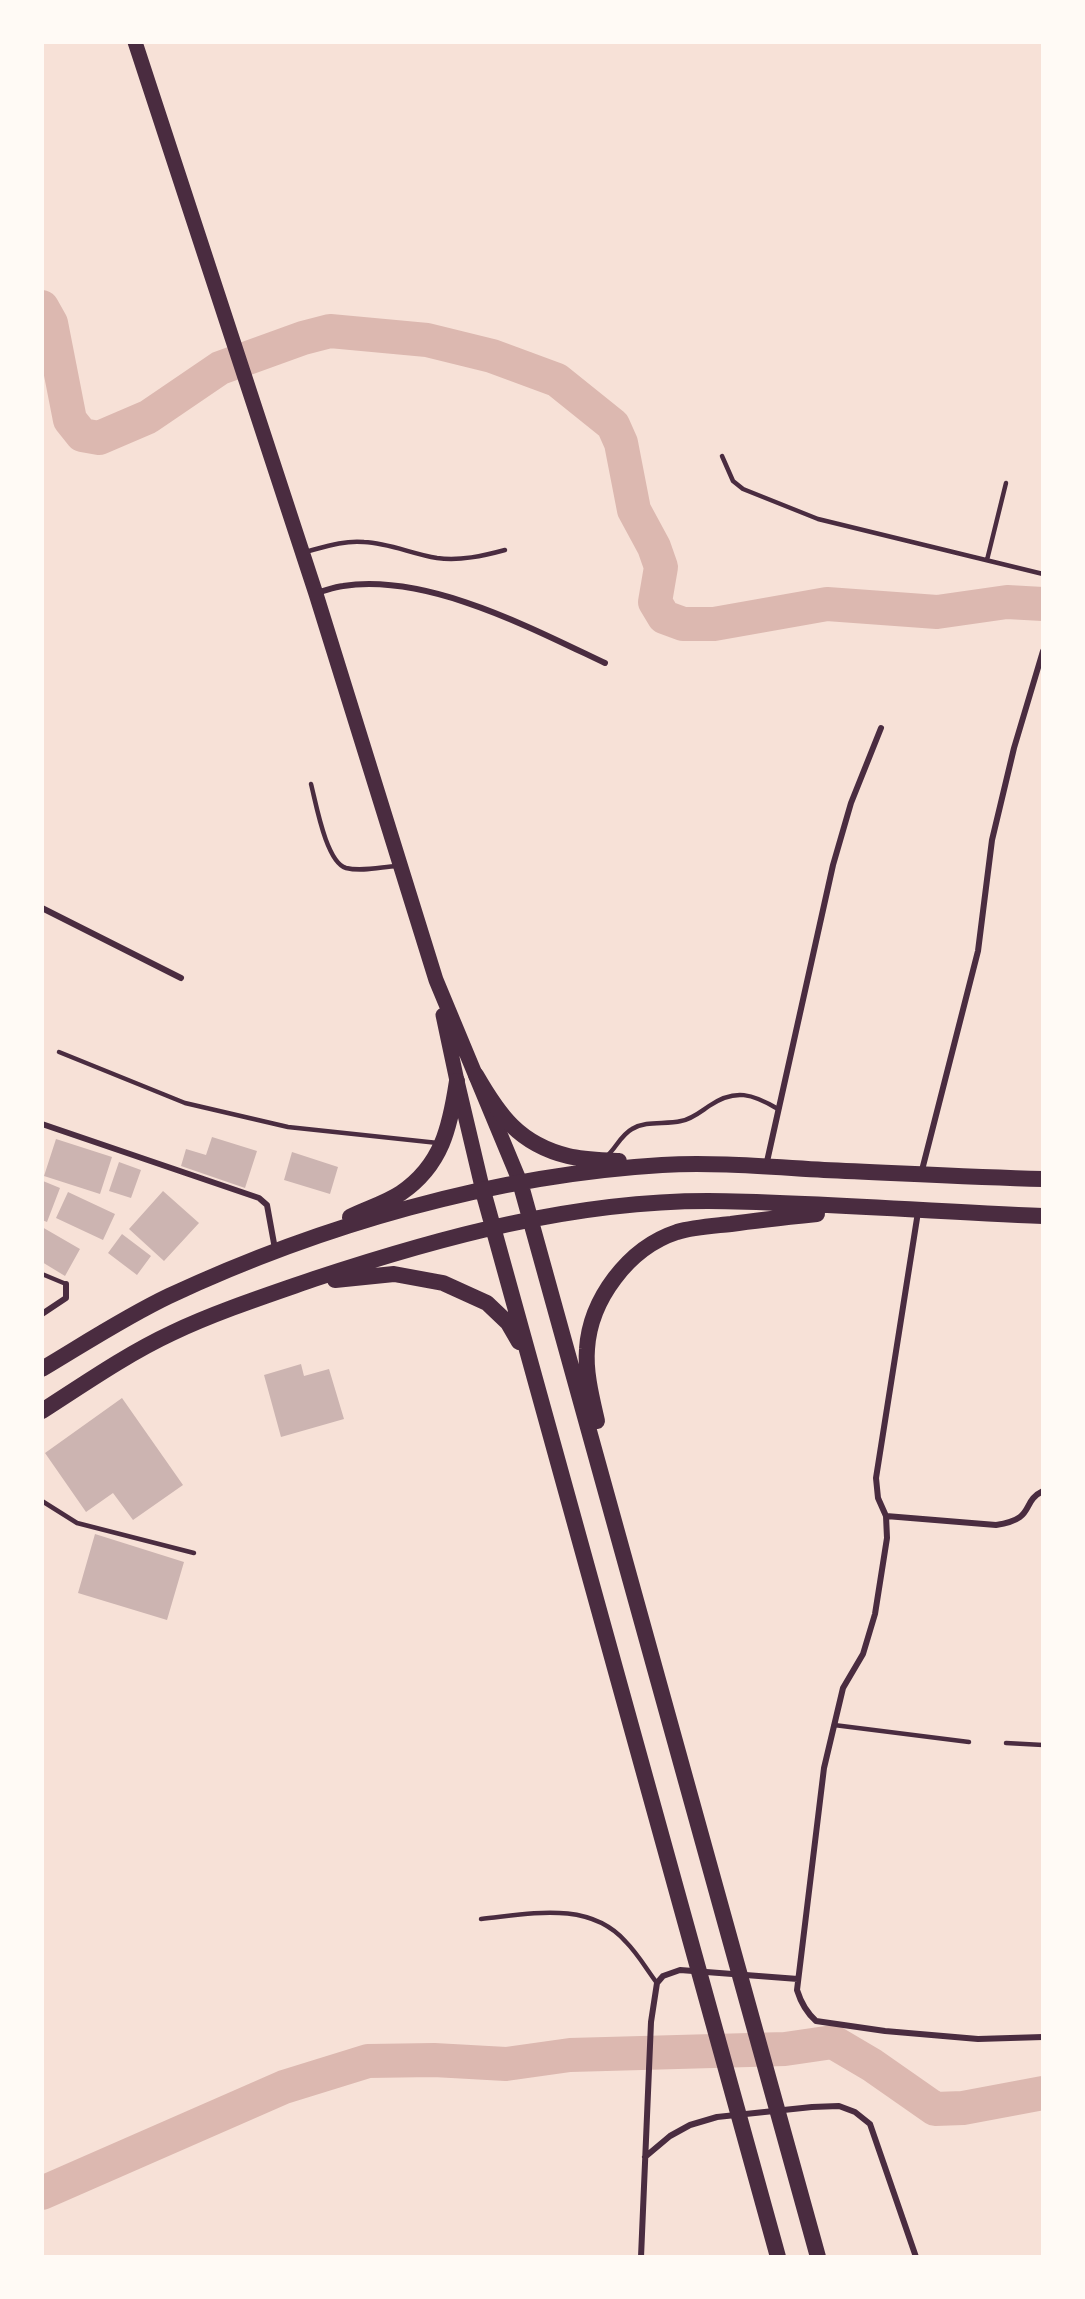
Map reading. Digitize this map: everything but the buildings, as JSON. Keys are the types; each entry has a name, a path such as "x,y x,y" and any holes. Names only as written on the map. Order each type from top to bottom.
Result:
{"highway":[{"path":"476,1075 496,1110 514,1129 539,1146 569,1156 664,1165 1043,1179"},
{"path":"42,1368 168,1297 276,1251 400,1193 426,1171 444,1143 452,1117 457,1081"},
{"path":"276,1251 374,1218 520,1182 591,1171 664,1165"},
{"path":"520,1182 818,2257"},
{"path":"483,1191 778,2257"},
{"path":"42,1411 96,1376 172,1333 289,1288 384,1256 530,1219 601,1208 706,1201 1043,1216"},
{"path":"626,1564 591,1392 586,1351 590,1329 606,1290 628,1263 652,1245 676,1232 872,1208"},
{"path":"289,1288 342,1279 394,1274 443,1283 487,1303 508,1323 531,1364"}],"main road":[{"path":"135,42 302,553 436,980 520,1182"},
{"path":"436,980 483,1191"}],"street":[{"path":"315,594 342,586 364,584 427,592 504,617 606,663"},
{"path":"921,1175 978,951 992,840 1014,748 1043,651"},
{"path":"766,1167 833,865 851,803 881,728"},
{"path":"42,908 181,978"},
{"path":"42,1124 259,1198 267,1205 276,1251"},
{"path":"918,1211 876,1478 878,1498 886,1516 887,1538 875,1614 863,1654 843,1688 824,1768 797,1990 808,2014 816,2021 885,2031 978,2039 1043,2037"},
{"path":"42,1314 66,1298 66,1284"},
{"path":"886,1516 996,1524 1012,1522 1023,1516 1038,1493 1043,1491"},
{"path":"641,2257 651,2022 657,1983 663,1976 680,1970 798,1979"},
{"path":"645,2157 670,2136 690,2125 717,2117 839,2106 855,2112 870,2124 916,2257"}],"lane":[{"path":"722,456 733,480 742,489 807,514 1043,574"},
{"path":"987,560 1006,483"},
{"path":"302,553 336,544 363,541 436,558 479,557 506,550"},
{"path":"311,784 332,856 343,867 355,870 400,866"},
{"path":"59,1052 196,1106 288,1127 444,1143"},
{"path":"602,1160 633,1128 644,1124 691,1119 714,1102 741,1095 753,1095 778,1109"},
{"path":"42,1274 66,1284"},
{"path":"42,1501 77,1523 194,1553"},
{"path":"834,1725 969,1742"},
{"path":"1005,1743 1043,1745"},
{"path":"481,1919 550,1912 591,1917 605,1924 627,1942 657,1983"}],"waterway":[{"path":"42,307 51,323 70,420 82,435 99,438 148,417 220,368 303,338 330,331 427,340 492,356 557,380 613,425 621,443 634,510 654,547 661,567 655,602 664,617 683,624 714,624 827,604 937,612 1007,602 1043,604"},
{"path":"42,2193 284,2087 368,2061 434,2060 506,2064 570,2055 785,2049 833,2042 872,2065 935,2109 963,2108 1043,2093"}]}
